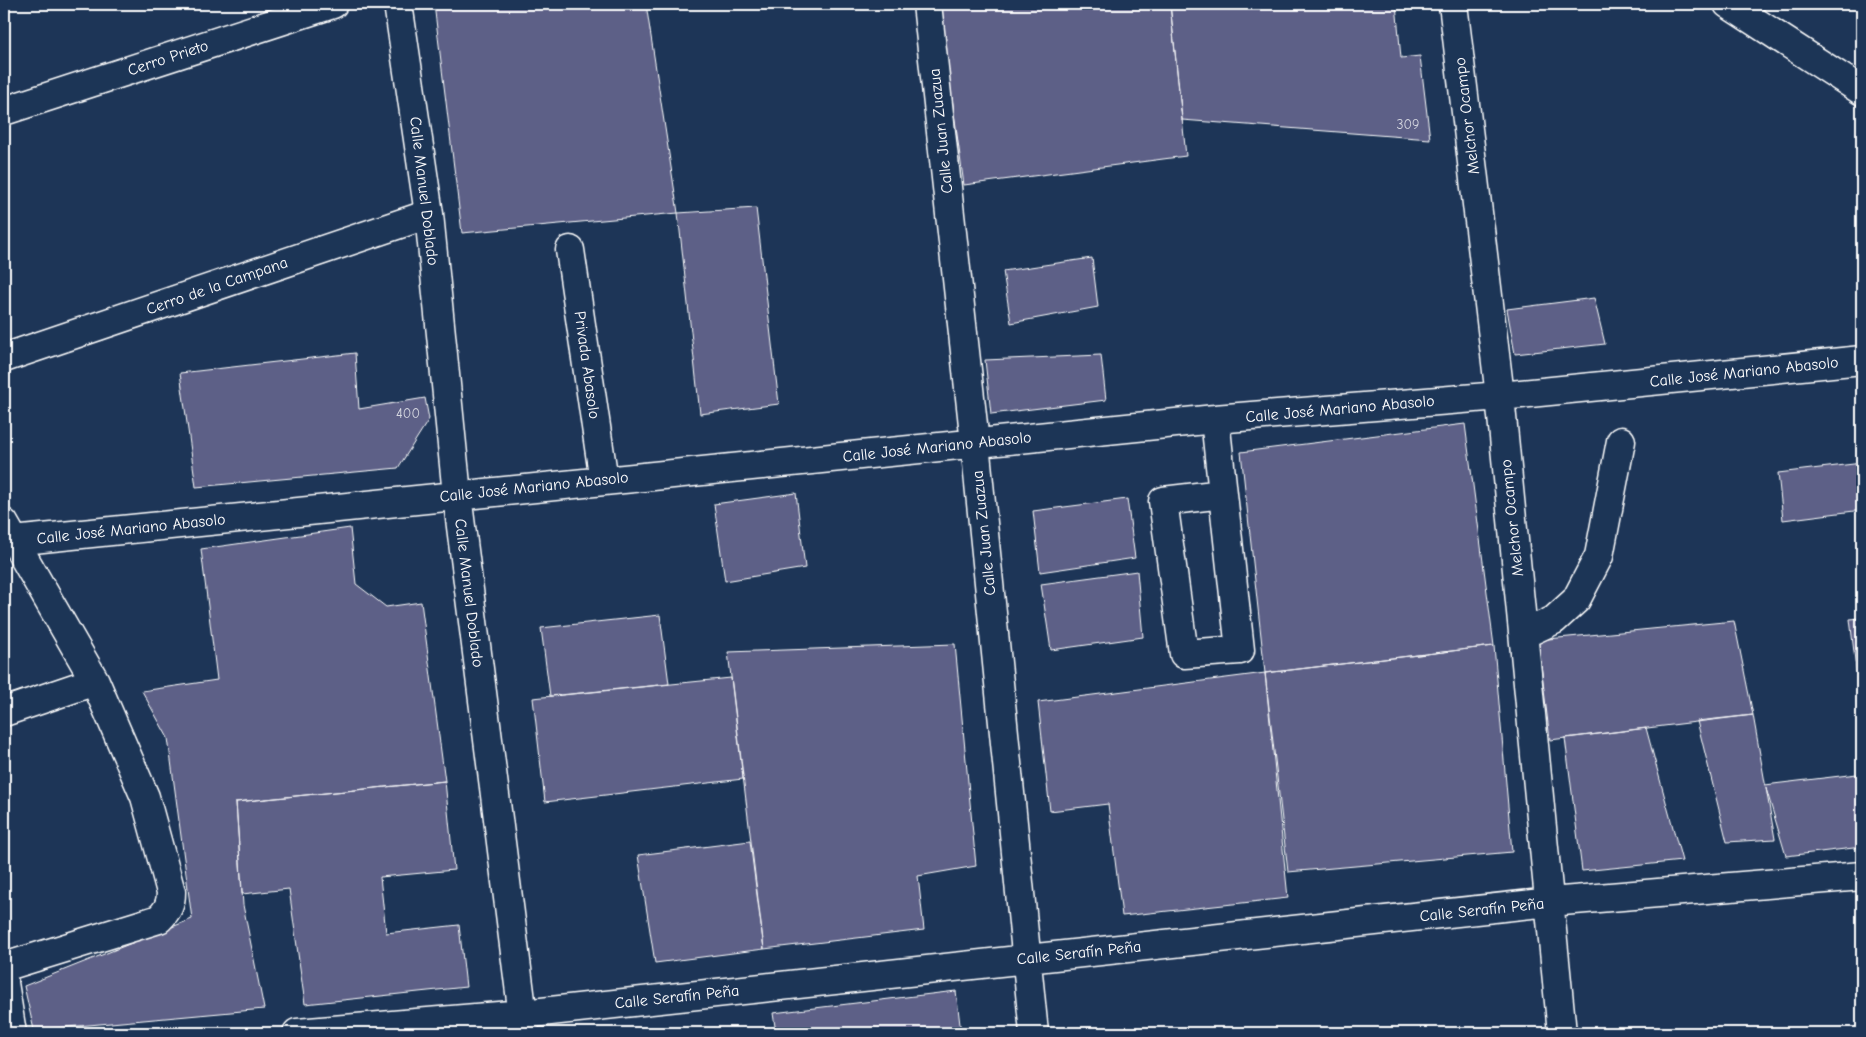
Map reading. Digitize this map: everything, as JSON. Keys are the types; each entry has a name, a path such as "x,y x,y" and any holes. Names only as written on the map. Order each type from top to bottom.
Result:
{"street":[{"name":"Cerro Prieto","path":"4,112 333,4"},
{"name":"Calle Manuel Doblado","path":"398,4 429,214 457,495 524,1024"},
{"name":"Calle Juan Zuazua","path":"927,4 975,443 1025,959 1034,1033"},
{"name":"Melchor Ocampo","path":"1453,4 1500,396 1562,1033"},
{"path":"1728,4 1862,91"},
{"name":"Cerro de la Campana","path":"4,358 429,214"},
{"name":"Privada Abasolo","path":"570,250 604,481"},
{"name":"Calle José Mariano Abasolo","path":"8,532 457,495 1215,419 1500,396 1862,360"},
{"path":"1215,419 1240,650 1184,654 1163,501 1223,494"},
{"path":"1524,634 1554,620 1576,600 1599,556 1621,441"},
{"path":"4,967 159,919 166,913 171,903 171,892 145,797 95,681 8,532"},
{"path":"4,712 95,681"},
{"name":"Calle Serafín Peña","path":"297,1033 524,1024 1025,959 1550,902 1862,876"},
{"path":"4,983 12,1033"}],"building":[{"path":"434,4 646,4 678,213 462,233"},
{"path":"939,4 1170,4 1186,156 964,185"},
{"path":"1170,4 1396,4 1401,58 1420,56 1430,139 1182,120"},
{"path":"756,208 779,404 700,414 678,213"},
{"path":"1092,258 1098,307 1011,323 1003,271"},
{"path":"1594,298 1605,344 1515,354 1507,309"},
{"path":"355,353 359,409 425,398 429,419 398,468 196,487 180,373"},
{"path":"1101,355 1106,400 991,414 985,360"},
{"path":"1465,424 1494,646 1265,673 1241,452"},
{"path":"1862,463 1862,510 1783,520 1778,473"},
{"path":"796,493 805,568 725,581 714,504"},
{"path":"1127,499 1135,558 1040,572 1033,511"},
{"path":"350,528 356,584 386,607 421,602 445,781 236,802 243,905 264,1009 34,1030 24,986 192,919 168,738 142,691 217,680 201,549"},
{"path":"1137,571 1143,637 1051,650 1041,584"},
{"path":"660,615 669,684 550,696 541,628"},
{"path":"1862,618 1862,677 1857,677 1850,619"},
{"path":"1734,621 1753,715 1550,740 1538,640"},
{"path":"955,644 976,866 918,876 924,930 764,949 728,652"},
{"path":"1494,646 1512,852 1288,872 1265,673"},
{"path":"1265,673 1288,898 1122,916 1108,804 1050,811 1038,702"},
{"path":"731,678 743,779 545,802 533,698"},
{"path":"1753,715 1775,839 1727,842 1697,721"},
{"path":"1646,728 1682,861 1582,871 1565,738"},
{"path":"1857,774 1862,816 1862,847 1786,856 1765,785"},
{"path":"445,781 454,870 380,877 386,933 459,925 466,987 305,1004 289,889 242,894 236,802"},
{"path":"750,841 764,949 655,963 638,855"},
{"path":"956,991 961,1033 776,1033 773,1013"},
{"path":"715,1028 716,1033 670,1033"}]}
